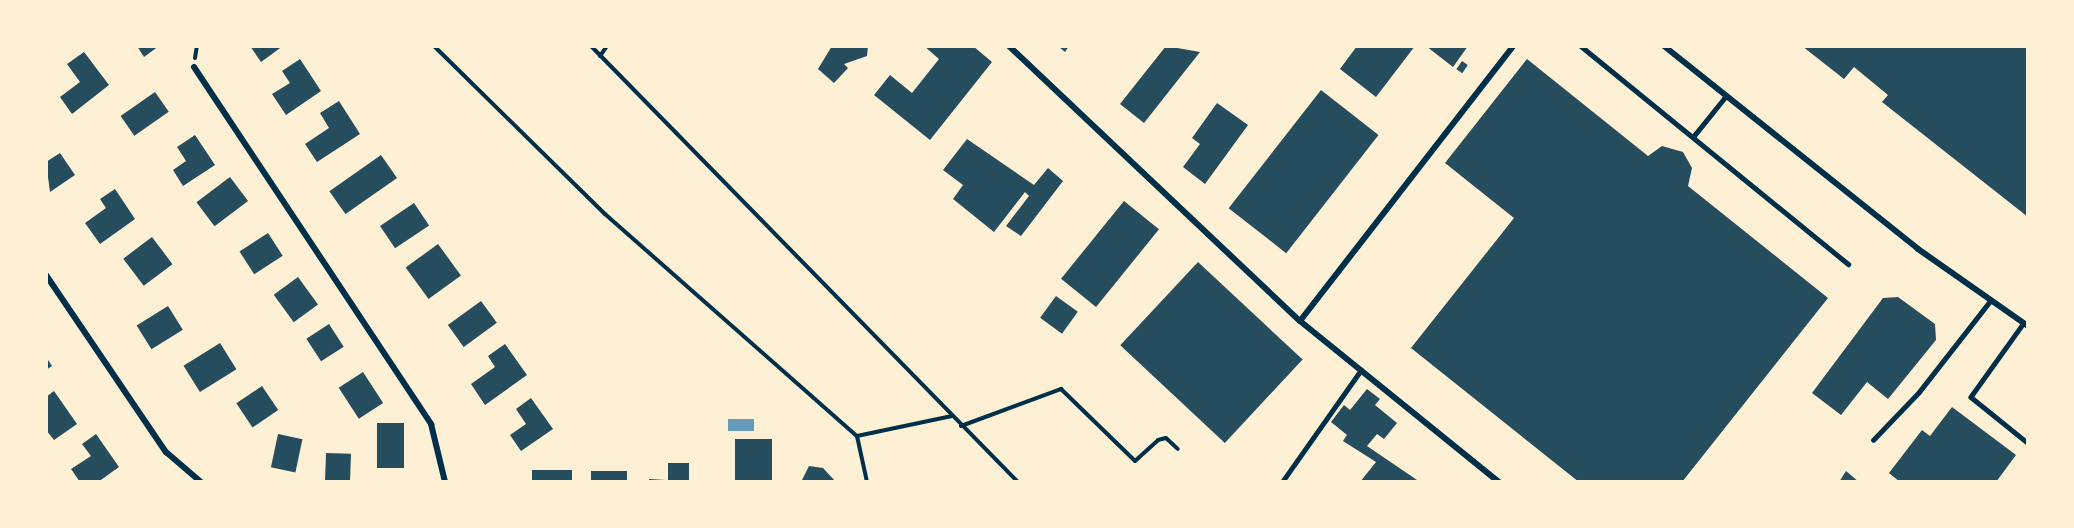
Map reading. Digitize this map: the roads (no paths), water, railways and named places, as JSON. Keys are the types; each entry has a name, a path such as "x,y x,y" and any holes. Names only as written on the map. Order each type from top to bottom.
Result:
{"street":[{"path":"1010,46 1300,321 1499,482"},
{"path":"1300,321 1513,46"},
{"path":"1664,46 1990,301 2026,325"},
{"path":"194,67 431,424 445,482"},
{"path":"46,275 166,452 201,482"}],"lane":[{"path":"1581,46 1848,264"},
{"path":"1693,137 1726,96"},
{"path":"1873,440 1919,392 1990,301"},
{"path":"2026,325 1971,397 2028,444"},
{"path":"1282,482 1360,370"}],"water":[{"path":"728,419 754,419 754,431 728,431"}]}
